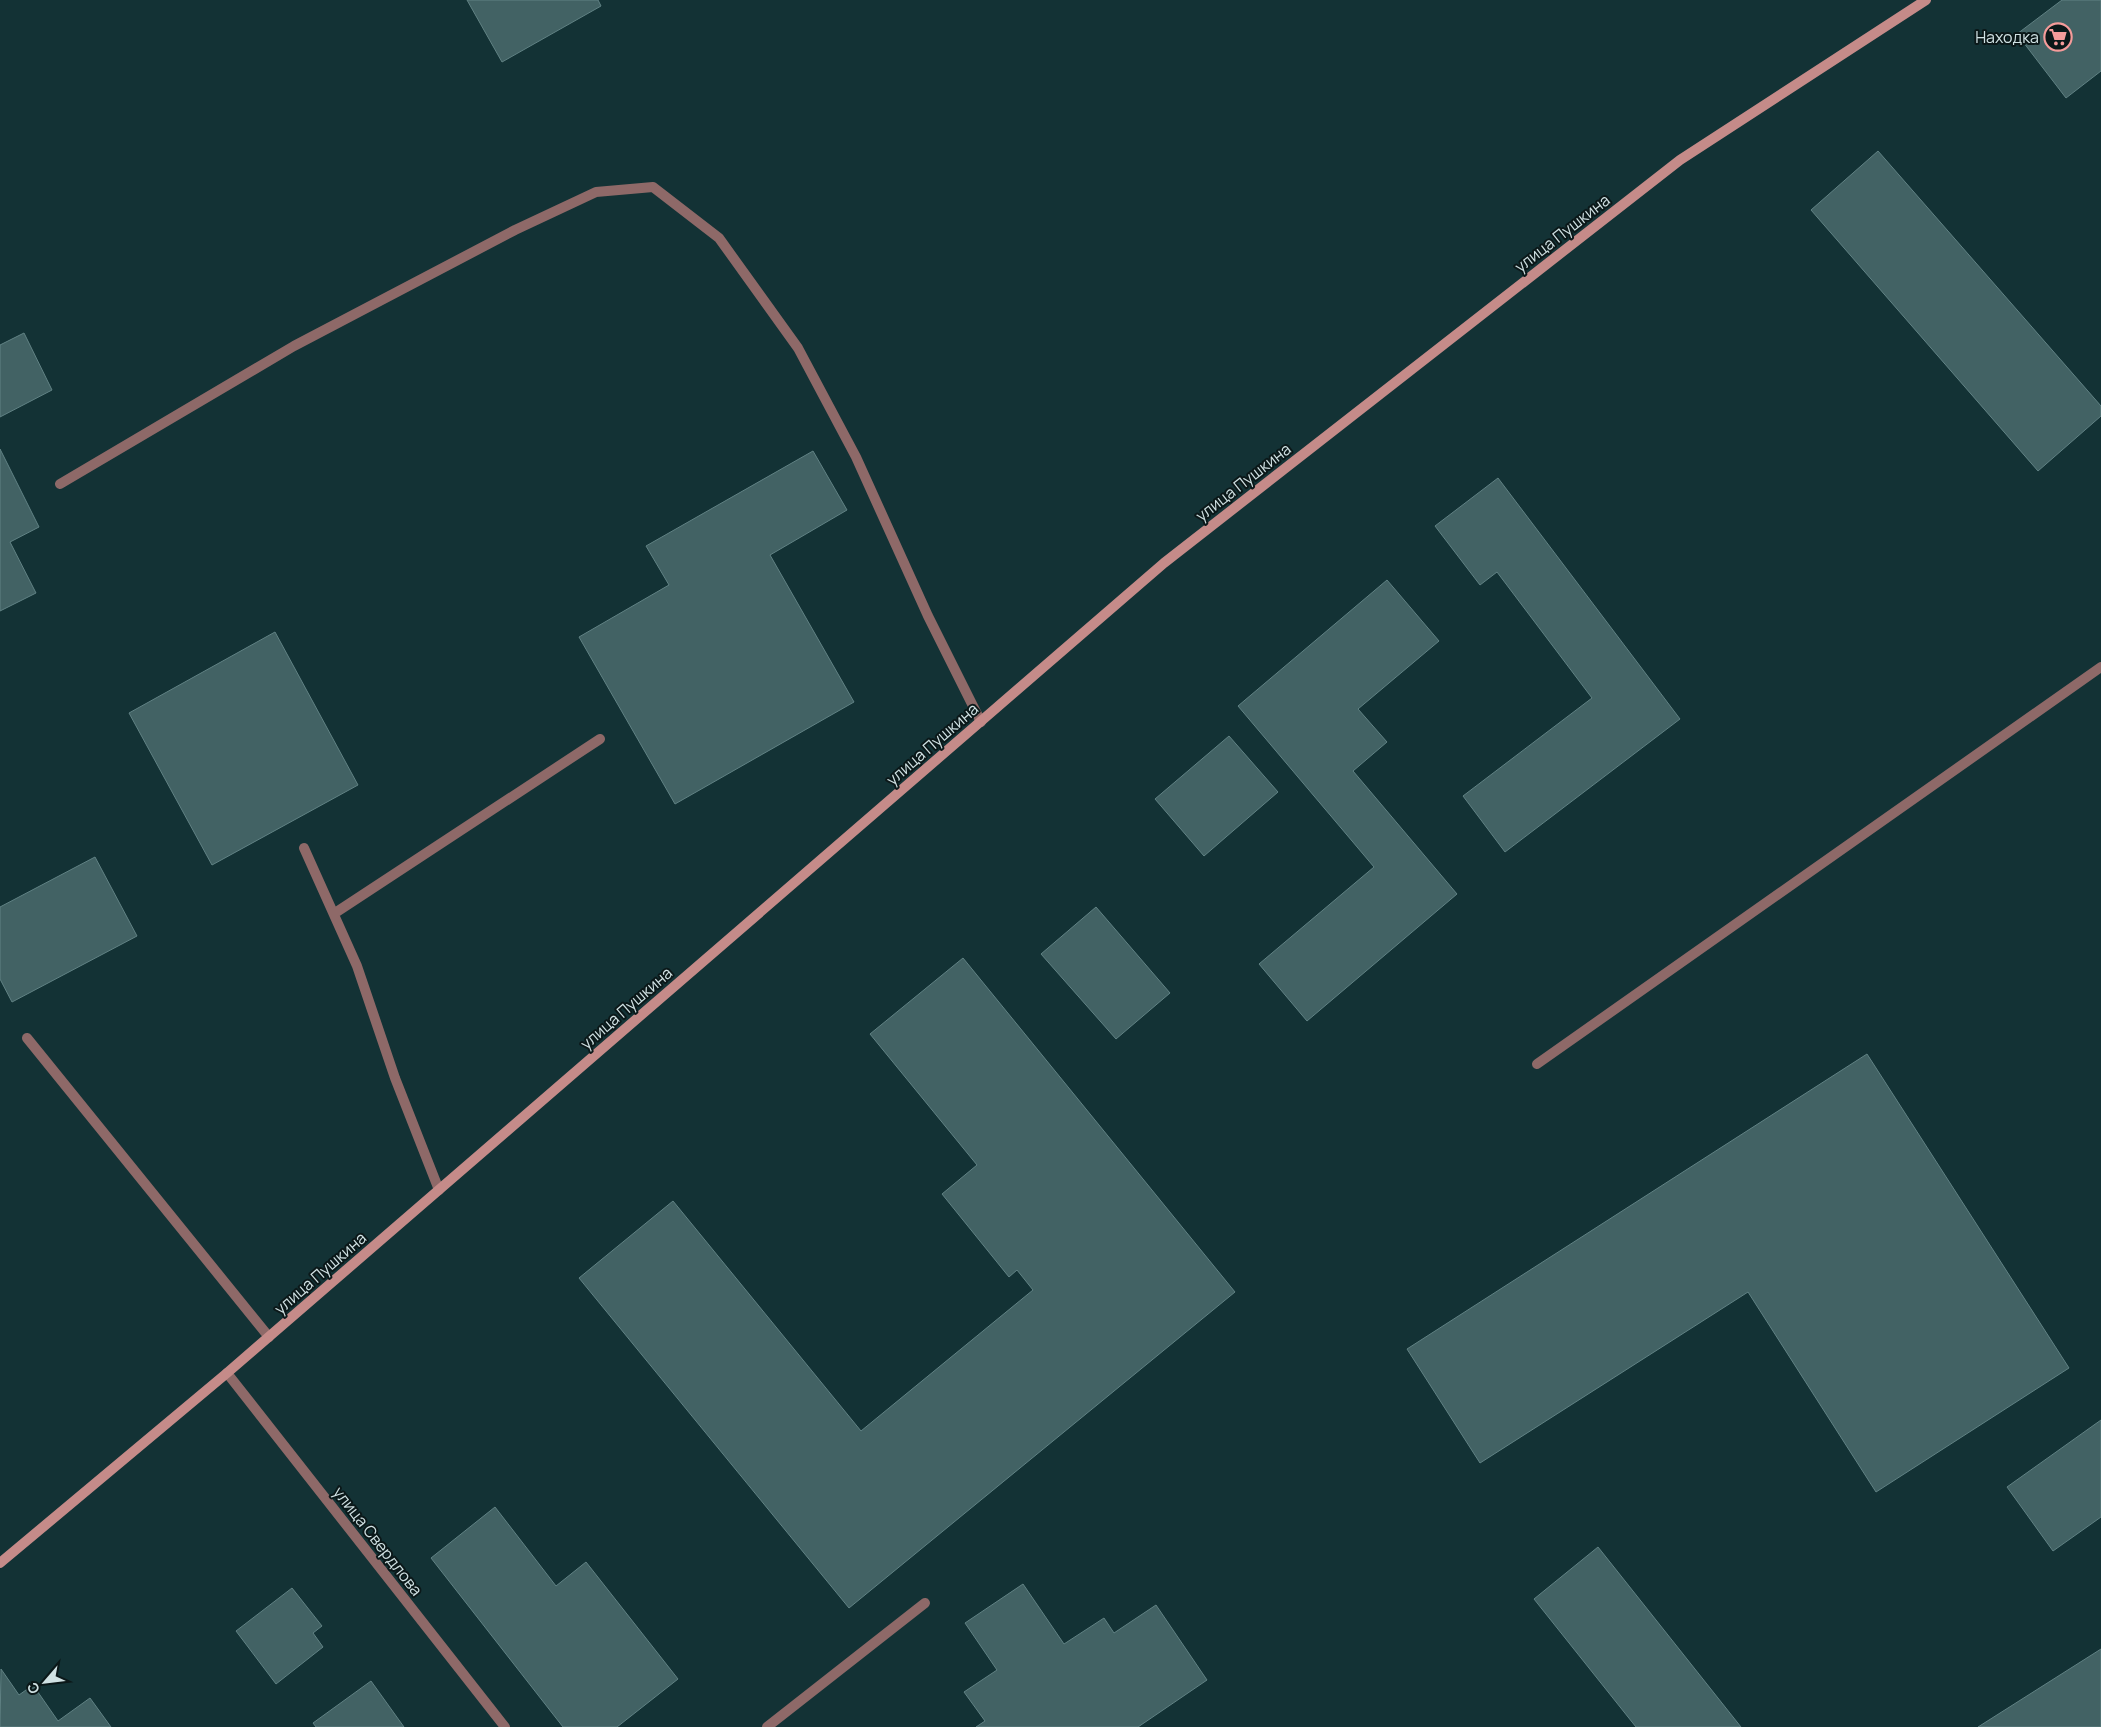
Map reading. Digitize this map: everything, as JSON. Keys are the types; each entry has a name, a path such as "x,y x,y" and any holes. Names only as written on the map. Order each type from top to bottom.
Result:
{"street":[{"name":"улица Пушкина","path":"0,1564 227,1373 1164,563 1680,160 1926,0"},
{"path":"60,484 294,346 515,230 596,192 654,186 719,238 798,348 856,457 928,616 981,722"},
{"path":"1537,1064 2101,667"},
{"path":"335,912 600,739"},
{"path":"304,848 335,912 358,966 395,1078 439,1190"},
{"path":"28,1038 268,1337"},
{"name":"улица Свердлова","path":"227,1373 505,1727"},
{"path":"767,1727 925,1603"}],"building":[{"path":"467,0 598,0 601,6 502,62"},
{"path":"2062,0 2101,0 2101,71 2066,98 2017,34"},
{"path":"1878,151 2101,406 2101,416 2038,471 1811,210"},
{"path":"24,333 52,390 0,417 0,345"},
{"path":"0,449 39,527 10,542 36,593 0,611"},
{"path":"813,451 847,510 770,555 854,702 675,804 579,637 669,585 646,546"},
{"path":"1498,478 1680,719 1505,852 1463,796 1592,698 1497,572 1480,585 1435,526"},
{"path":"1387,580 1439,641 1358,709 1387,742 1353,771 1457,894 1307,1021 1259,964 1374,867 1238,706"},
{"path":"275,632 358,785 212,865 129,713"},
{"path":"1229,736 1278,792 1204,856 1155,799"},
{"path":"95,857 137,936 12,1002 0,979 0,907"},
{"path":"1096,907 1170,993 1116,1039 1041,954"},
{"path":"963,958 1235,1292 849,1608 579,1278 673,1201 861,1431 1033,1290 1017,1270 1009,1277 942,1194 977,1165 870,1034"},
{"path":"1867,1054 2069,1368 1876,1492 1748,1292 1480,1463 1407,1349"},
{"path":"2101,1420 2101,1517 2053,1551 2007,1487"},
{"path":"495,1507 556,1586 586,1562 678,1679 617,1727 563,1727 431,1558"},
{"path":"1598,1547 1741,1727 1636,1727 1534,1599"},
{"path":"1023,1584 1064,1644 1104,1618 1114,1633 1156,1605 1207,1680 1138,1727 976,1727 985,1721 964,1692 997,1670 965,1623"},
{"path":"292,1588 322,1626 313,1633 323,1647 276,1684 236,1631"},
{"path":"2101,1649 2101,1727 1978,1727"},
{"path":"1,1669 19,1695 33,1685 58,1721 90,1698 111,1727 0,1727"},
{"path":"371,1681 404,1727 316,1727 313,1723"}],"place":[{"name":"Находка","path":"2058,37"}]}
